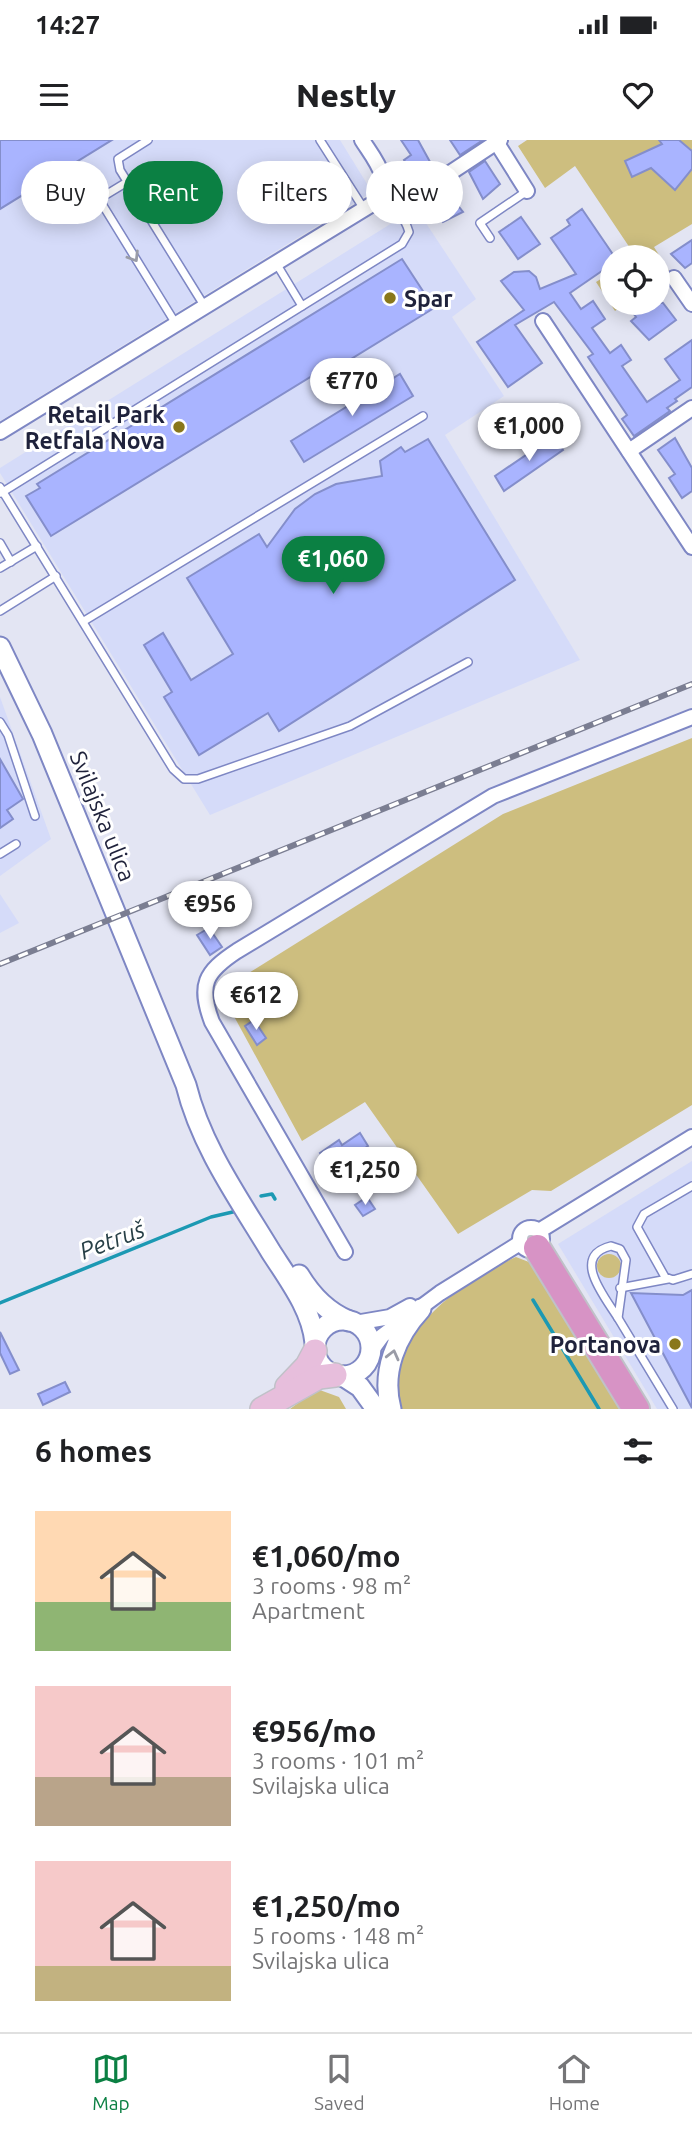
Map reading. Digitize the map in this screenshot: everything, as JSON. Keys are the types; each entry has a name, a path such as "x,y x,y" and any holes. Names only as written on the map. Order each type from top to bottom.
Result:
{"highway":[{"path":"532,1241 636,1409"}],"main road":[{"name":"Svilajska ulica","path":"1,650 43,734 186,1085 206,1142 302,1303 314,1332 315,1347"},
{"name":"Svilajska ulica","path":"186,1085 304,1283 329,1310 352,1322"},
{"path":"391,1409 388,1387 393,1355 401,1333 421,1309"},
{"path":"262,1409 300,1374 326,1326 352,1322 367,1333 369,1358 366,1381 376,1409"},
{"path":"315,1347 322,1366 359,1387 376,1409"},
{"path":"262,1409 319,1377 352,1375 369,1358"}],"street":[{"path":"362,140 375,161"},
{"path":"463,164 497,141 527,191"},
{"path":"0,432 364,209"},
{"path":"674,278 692,304"},
{"path":"543,321 692,547"},
{"path":"629,451 692,408"},
{"path":"345,1252 212,1022 204,994 206,980 213,970 237,951 493,796 692,717"},
{"path":"352,1322 390,1317 440,1293 532,1241 692,1137"},
{"path":"369,1358 382,1336 440,1293"}],"lane":[{"path":"123,175 118,159 148,140"},
{"path":"320,140 364,209"},
{"path":"123,184 99,199 176,324"},
{"path":"490,238 480,223 527,191"},
{"path":"154,224 205,307"},
{"path":"405,224 409,232 402,244 1,490 57,576 173,769 184,779 198,779 350,726 468,662"},
{"path":"276,263 302,306"},
{"path":"84,621 423,416"},
{"path":"0,543 11,562"},
{"path":"0,568 37,546"},
{"path":"0,611 57,576"},
{"path":"0,722 8,735 35,816"},
{"path":"0,854 16,844"},
{"path":"668,1279 638,1232 638,1221 644,1214 692,1185"},
{"path":"618,1318 626,1259 620,1249 604,1247 593,1259 591,1272 618,1318 673,1409"},
{"path":"621,1288 692,1274"}],"shaded area":[{"path":"0,140 340,140 366,182 366,196 352,204 352,161 237,161 237,224 320,224 0,421"},
{"path":"527,140 692,140 692,224 657,245 628,245 575,166 545,188 518,146"},
{"path":"390,224 427,224 476,299 452,317 504,396 445,435 580,660 210,815 0,473 0,468"},
{"path":"0,697 51,839 0,876"},
{"path":"692,738 692,1105 551,1191 532,1190 458,1234 365,1102 302,1141 230,1009 231,994 239,979 503,814"},
{"path":"0,894 19,923 0,933"},
{"path":"692,1161 692,1409 657,1409 558,1244"},
{"path":"609,1254 617,1258 621,1266 617,1274 609,1278 601,1274 597,1266 601,1258"},
{"path":"516,1257 534,1264 622,1409 402,1409 398,1384 402,1359 413,1337 429,1316 450,1297 495,1267"},
{"path":"317,1389 339,1397 346,1409 290,1409"}],"building":[{"path":"0,140 112,140 78,161 21,161 21,196 0,209"},
{"path":"401,140 418,140 430,161 405,161 411,155"},
{"path":"450,140 483,140 460,155"},
{"path":"659,140 679,140 692,151 692,169 675,190 651,168 632,177 625,161 662,144"},
{"path":"485,161 500,184 483,199 469,172"},
{"path":"582,209 607,245 600,245 600,272 570,293 581,309 593,301 605,319 592,328 610,353 621,345 631,360 622,366 647,402 680,380 665,359 692,340 692,387 675,399 677,401 667,408 670,411 634,436 622,419 627,415 588,357 593,354 554,302 515,325 542,363 508,387 477,342 524,310 501,281 514,272 529,271 536,277 540,289 576,274 551,238 570,225 567,220"},
{"path":"521,217 540,244 518,259 499,232"},
{"path":"692,240 692,263 685,268 671,254"},
{"name":"Retail Park Retfala Nova","path":"402,259 434,308 333,370 330,365 51,536 26,496 40,488 37,484"},
{"path":"670,312 676,320 649,340 631,321 636,317 635,315 670,315"},
{"path":"400,374 413,396 304,462 291,441"},
{"path":"554,436 563,450 504,491 495,476"},
{"path":"675,438 692,468 692,491 682,498 669,478 675,474 658,450"},
{"path":"428,439 515,580 279,731 268,713 199,755 164,697 172,692 144,645 163,633 191,680 233,654 187,578 259,534 267,547 295,509 315,494 336,484 382,476 380,461 401,447 405,452"},
{"path":"0,759 23,799 7,810 13,819 0,828"},
{"path":"209,928 222,947 210,955 197,935"},
{"path":"254,1020 266,1038 257,1045 245,1026"},
{"path":"360,1133 368,1146 332,1171 320,1153 339,1140 342,1145"},
{"path":"380,1161 390,1178 365,1194 354,1177"},
{"path":"367,1197 375,1209 363,1216 355,1205"},
{"name":"Portanova","path":"692,1290 692,1408 631,1293 683,1295"},
{"path":"0,1332 19,1370 10,1374 0,1353"},
{"path":"65,1382 70,1392 43,1405 38,1394"}],"waterway":[{"name":"Petruš","path":"261,1196 272,1194 275,1199"},
{"name":"Petruš","path":"0,1303 211,1217 237,1211"},
{"name":"Petruš","path":"533,1300 599,1409"}],"railway":[{"path":"0,964 692,684"}],"place":[{"name":"Spar","path":"390,298"},
{"name":"Retail Park Retfala Nova","path":"179,427"},
{"name":"Portanova","path":"675,1344"}]}
